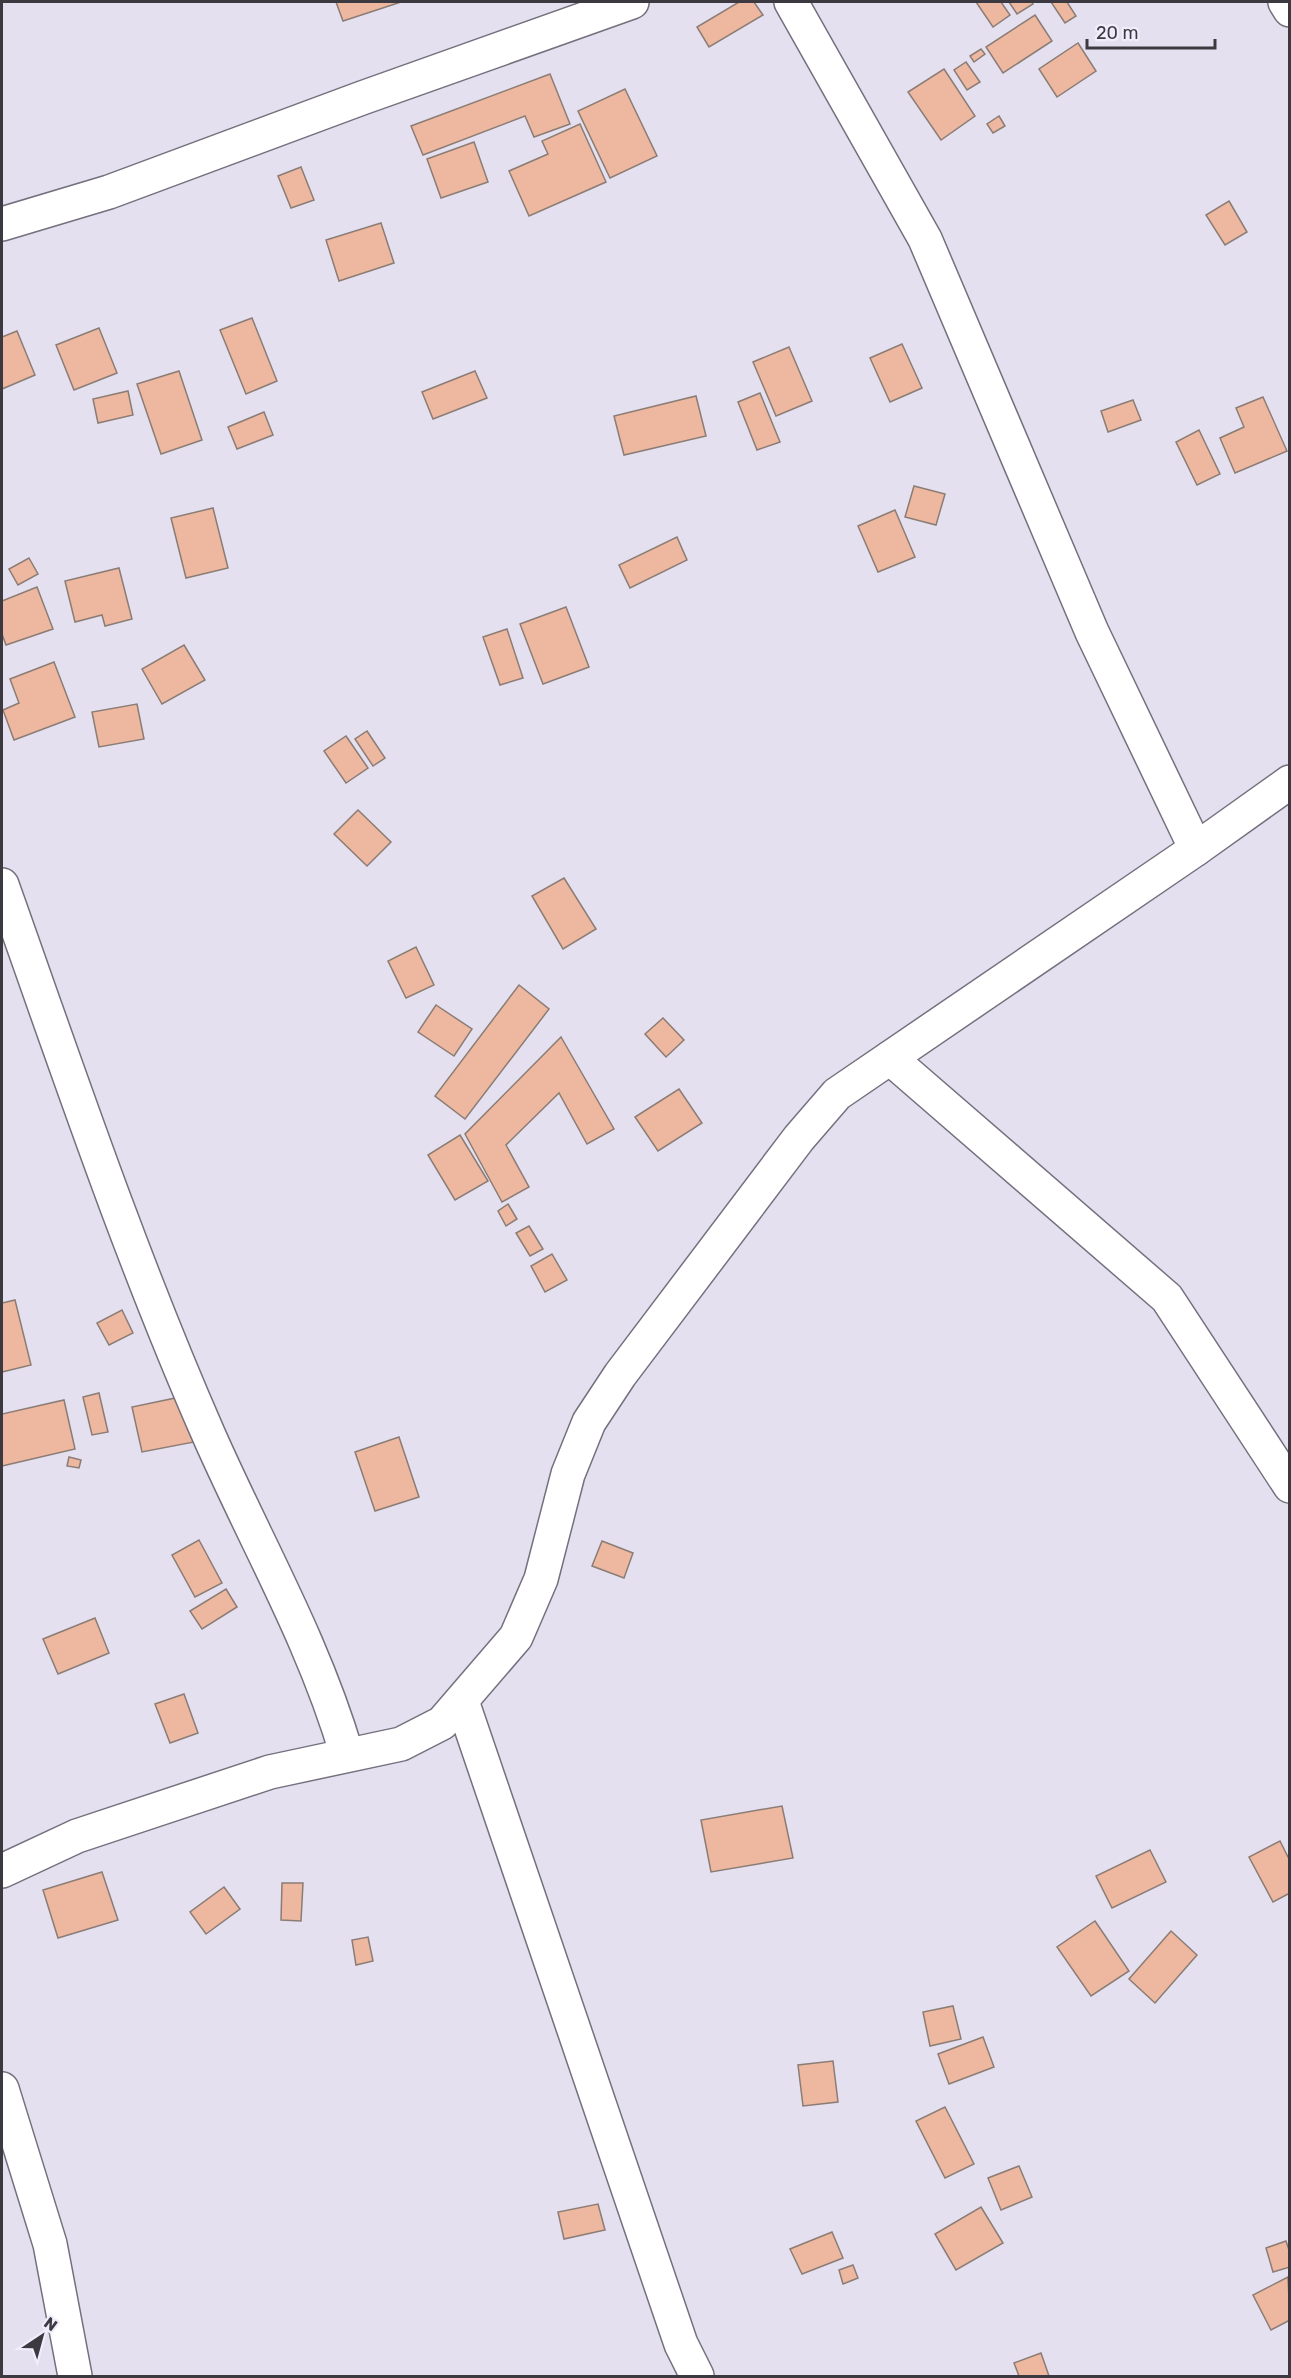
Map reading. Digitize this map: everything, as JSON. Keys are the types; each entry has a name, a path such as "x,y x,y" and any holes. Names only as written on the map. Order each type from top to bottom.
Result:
{"street":[{"path":"2,224 109,192 362,98 632,2"},
{"path":"791,2 925,239 1092,632 1196,849"},
{"path":"1286,2 1290,10"},
{"path":"2,1872 77,1836 270,1772 401,1744 442,1723 516,1637 541,1579 568,1474 589,1422 620,1375 800,1138 837,1094 1196,849 1290,782"},
{"path":"2,885 135,1259 207,1433 300,1626 332,1704 347,1755"},
{"path":"890,1058 1167,1298 1290,1486"},
{"path":"462,1701 681,2344 697,2376"},
{"path":"2,2090 50,2244 75,2376"}],"building":[{"path":"336,2 401,2 343,21"},
{"path":"739,2 754,2 763,15 709,47 697,27"},
{"path":"976,2 1001,2 1010,15 993,27"},
{"path":"1009,2 1032,2 1033,4 1017,14"},
{"path":"1051,2 1067,2 1076,16 1065,23"},
{"path":"1035,15 1052,41 1003,73 986,47"},
{"path":"1078,43 1096,71 1057,97 1039,69"},
{"path":"981,49 985,54 974,62 970,56"},
{"path":"966,62 980,82 967,90 954,70"},
{"path":"944,69 975,116 941,140 908,92"},
{"path":"550,74 570,124 534,137 525,116 423,155 411,126"},
{"path":"625,89 657,156 610,178 578,111"},
{"path":"999,116 1005,126 993,133 987,124"},
{"path":"580,124 606,182 529,216 509,171 548,154 542,141"},
{"path":"474,142 488,182 441,198 427,159"},
{"path":"301,167 314,200 291,208 278,176"},
{"path":"1229,201 1247,232 1225,245 1206,215"},
{"path":"381,223 394,263 339,281 326,240"},
{"path":"252,318 277,381 246,394 220,330"},
{"path":"99,328 117,373 74,390 56,345"},
{"path":"17,331 35,375 2,389 2,337"},
{"path":"902,344 922,388 890,402 870,358"},
{"path":"789,347 812,401 776,416 753,362"},
{"path":"179,371 202,440 161,454 137,384"},
{"path":"475,371 487,398 433,419 422,392"},
{"path":"128,391 133,415 98,423 93,399"},
{"path":"760,393 780,442 757,450 738,402"},
{"path":"696,396 706,436 624,455 614,416"},
{"path":"1263,397 1287,451 1235,473 1220,438 1244,427 1236,408"},
{"path":"1133,400 1141,420 1108,432 1101,411"},
{"path":"264,412 273,435 237,449 228,427"},
{"path":"1199,430 1220,474 1197,485 1176,442"},
{"path":"914,486 945,494 936,525 905,517"},
{"path":"213,508 228,568 186,578 171,518"},
{"path":"895,510 915,557 878,572 858,526"},
{"path":"677,537 687,560 630,588 619,565"},
{"path":"29,558 38,574 18,585 9,569"},
{"path":"119,568 132,619 105,626 102,615 75,622 65,581"},
{"path":"37,587 53,629 6,645 2,634 2,601"},
{"path":"566,607 589,667 543,684 520,624"},
{"path":"507,629 523,678 500,685 483,637"},
{"path":"184,645 205,680 162,704 142,669"},
{"path":"54,662 75,717 14,740 3,710 19,703 10,679"},
{"path":"137,704 144,739 99,747 92,712"},
{"path":"367,731 385,758 373,766 355,739"},
{"path":"346,736 368,768 346,783 324,751"},
{"path":"358,810 391,842 367,866 334,834"},
{"path":"564,878 596,929 563,949 532,896"},
{"path":"416,947 434,985 406,998 388,961"},
{"path":"519,985 549,1009 465,1119 435,1096"},
{"path":"436,1005 472,1029 454,1056 418,1032"},
{"path":"663,1018 684,1040 666,1057 645,1034"},
{"path":"561,1037 614,1129 587,1144 559,1093 506,1145 529,1187 502,1202 465,1134"},
{"path":"679,1089 702,1123 658,1151 635,1117"},
{"path":"460,1135 488,1181 455,1200 428,1155"},
{"path":"508,1204 517,1219 506,1226 498,1211"},
{"path":"529,1226 543,1249 530,1256 516,1233"},
{"path":"552,1254 567,1280 545,1292 531,1266"},
{"path":"15,1300 31,1365 2,1372 2,1303"},
{"path":"122,1310 133,1333 109,1345 97,1323"},
{"path":"99,1393 108,1432 92,1435 83,1397"},
{"path":"185,1396 194,1442 142,1452 132,1407"},
{"path":"64,1400 75,1449 2,1466 2,1414"},
{"path":"399,1437 419,1497 375,1511 355,1452"},
{"path":"69,1457 81,1460 79,1468 67,1466"},
{"path":"199,1540 222,1583 195,1597 172,1555"},
{"path":"602,1541 633,1553 624,1578 592,1566"},
{"path":"226,1589 237,1607 202,1629 190,1611"},
{"path":"95,1618 109,1653 58,1674 43,1639"},
{"path":"184,1694 198,1733 170,1743 155,1704"},
{"path":"782,1806 793,1858 711,1872 701,1820"},
{"path":"1280,1841 1290,1861 1290,1893 1273,1902 1249,1857"},
{"path":"1150,1850 1166,1882 1112,1908 1096,1876"},
{"path":"102,1872 118,1920 58,1938 43,1890"},
{"path":"282,1883 303,1883 301,1921 281,1920"},
{"path":"224,1887 240,1909 206,1934 190,1912"},
{"path":"1095,1921 1129,1971 1091,1996 1057,1947"},
{"path":"1171,1931 1197,1955 1155,2003 1129,1979"},
{"path":"368,1937 373,1961 356,1965 352,1940"},
{"path":"953,2006 961,2039 930,2046 923,2012"},
{"path":"983,2037 994,2067 949,2084 938,2054"},
{"path":"833,2061 838,2102 803,2106 798,2065"},
{"path":"945,2107 974,2164 945,2178 916,2121"},
{"path":"1019,2166 1032,2197 1001,2210 988,2178"},
{"path":"598,2204 605,2230 564,2239 558,2212"},
{"path":"981,2207 1003,2243 956,2270 935,2234"},
{"path":"832,2232 843,2258 802,2274 790,2249"},
{"path":"1286,2241 1290,2253 1290,2267 1273,2272 1266,2248"},
{"path":"853,2265 858,2278 843,2284 839,2270"},
{"path":"1288,2277 1290,2320 1271,2330 1253,2295"},
{"path":"1041,2353 1049,2376 1019,2376 1014,2363"}]}
